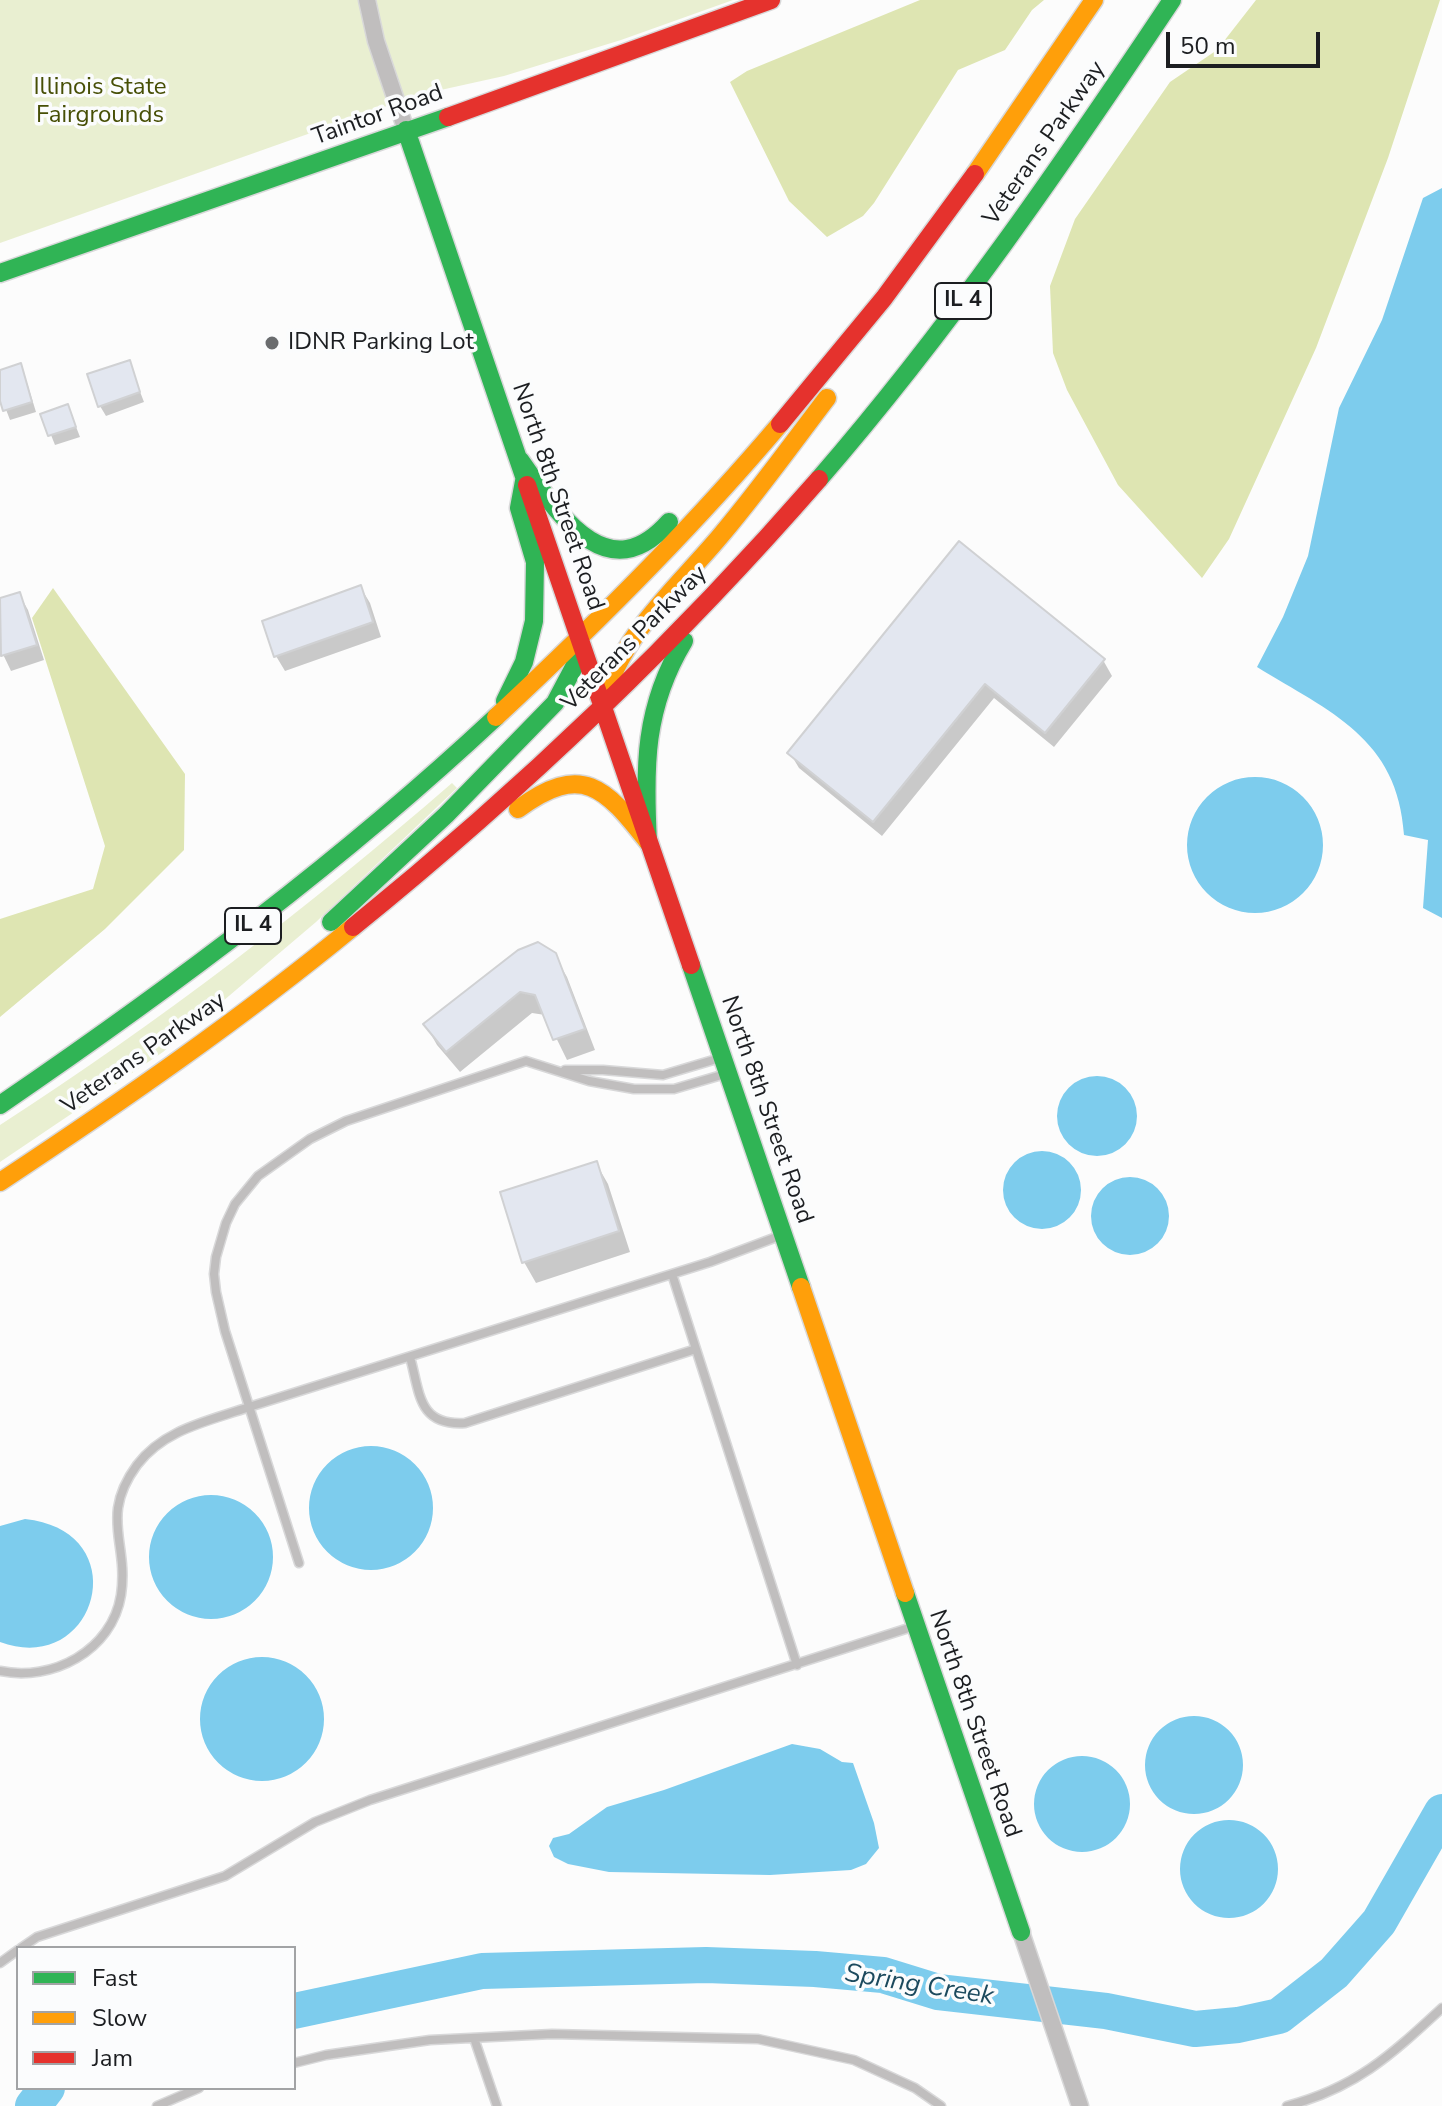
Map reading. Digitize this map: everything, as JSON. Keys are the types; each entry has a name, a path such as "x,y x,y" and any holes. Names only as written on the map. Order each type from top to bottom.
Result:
{"main road":[{"name":"Taintor Road","path":"0,273 364,147 771,0"},
{"name":"Veterans Parkway","path":"0,1105 77,1054 253,926 402,804 580,640 783,421 851,340 957,201 1094,0"},
{"name":"Veterans Parkway","path":"0,1182 140,1089 319,957 453,845 602,708 789,514 925,351 1053,180 1172,0"},
{"name":"North 8th Street Road","path":"406,130 1021,1932"},
{"path":"602,708 610,676 630,642 724,531 881,325 893,285"},
{"path":"522,468 582,537 616,549 642,546 652,540 802,374 851,340"},
{"path":"489,727 515,684 534,621 535,562 519,508 522,468"},
{"path":"648,842 644,775 652,709 669,661 726,581"},
{"path":"287,982 295,954 446,815 555,703 574,667 580,640"},
{"path":"419,897 537,793 548,787 588,785 602,792 621,807 648,842"},
{"path":"319,957 369,937 388,922"}],"street":[{"path":"367,0 376,41 406,130"},
{"name":"North 8th Street Road","path":"1021,1932 1080,2106"}],"lane":[{"path":"299,1563 219,1310 214,1274 226,1223 235,1204 258,1176 310,1139 346,1121 526,1061 589,1081 634,1089 664,1090 725,1065"},
{"path":"560,1071 603,1070 663,1075 725,1065"},
{"path":"0,1671 28,1675 48,1672 68,1664 86,1653 112,1619 121,1598 116,1516 120,1497 138,1464 151,1449 181,1430 672,1274 783,1234"},
{"path":"672,1274 797,1665"},
{"path":"410,1357 427,1412 437,1421 450,1424 465,1423 696,1349"},
{"path":"24,1946 37,1937 225,1876 315,1822 370,1800 915,1626"},
{"path":"1287,2106 1358,2079 1389,2057 1442,2008"},
{"path":"296,2062 326,2055 400,2045 552,2034 758,2039 854,2060 915,2088 941,2106"},
{"path":"474,2038 497,2106"},
{"path":"157,2106 194,2090"}],"green space":[{"name":"Illinois State Fairgrounds","path":"0,0 733,0 621,40 504,76 418,95 0,243"},
{"path":"920,0 1044,0 1032,10 1005,50 958,70 874,203 863,216 827,237 789,201 730,82 747,71"},
{"path":"1256,0 1440,0 1388,158 1316,348 1229,539 1202,578 1118,485 1067,390 1053,353 1050,286 1075,219 1170,82 1217,50"},
{"path":"53,588 185,774 184,850 105,929 0,1017 0,919 93,889 105,846 32,618"},
{"path":"452,783 457,788 316,922 163,1052 0,1162 0,1125 118,1046 232,962 344,874"}],"water":[{"path":"1442,188 1442,918 1423,908 1428,840 1404,835 1399,802 1389,774 1374,751 1334,714 1257,667 1283,617 1308,556 1339,408 1382,320 1423,198"},
{"path":"1255,777 1281,782 1303,797 1318,819 1323,845 1318,871 1303,893 1281,908 1255,913 1229,908 1207,893 1192,871 1187,845 1192,819 1207,797 1229,782"},
{"path":"1097,1076 1112,1079 1125,1088 1134,1101 1137,1116 1134,1131 1125,1144 1112,1153 1097,1156 1082,1153 1069,1144 1060,1131 1057,1116 1060,1101 1069,1088 1082,1079"},
{"path":"1042,1151 1057,1154 1074,1168 1081,1190 1078,1205 1064,1222 1042,1229 1027,1226 1010,1212 1003,1190 1006,1175 1020,1158"},
{"path":"1130,1177 1145,1180 1157,1189 1166,1201 1169,1216 1166,1231 1157,1243 1145,1252 1130,1255 1115,1252 1103,1243 1094,1231 1091,1216 1094,1201 1103,1189 1115,1180"},
{"path":"371,1446 395,1451 414,1465 428,1484 433,1508 428,1532 414,1551 395,1565 371,1570 347,1565 328,1551 314,1532 309,1508 314,1484 328,1465 347,1451"},
{"path":"211,1495 235,1500 255,1513 268,1533 273,1557 268,1581 255,1601 235,1614 211,1619 187,1614 167,1601 154,1581 149,1557 154,1533 167,1513 187,1500"},
{"path":"25,1519 60,1529 82,1548 92,1573 91,1598 80,1622 61,1640 34,1648 0,1642 0,1526"},
{"path":"262,1657 286,1662 306,1675 319,1695 324,1719 319,1743 306,1763 286,1776 262,1781 238,1776 218,1763 205,1743 200,1719 205,1695 218,1675 238,1662"},
{"path":"1194,1716 1213,1720 1229,1730 1239,1746 1243,1765 1239,1784 1229,1800 1213,1810 1194,1814 1175,1810 1159,1800 1149,1784 1145,1765 1149,1746 1159,1730 1175,1720"},
{"path":"792,1744 820,1749 842,1762 853,1763 874,1823 879,1848 866,1864 851,1870 770,1875 609,1872 568,1864 554,1857 549,1846 553,1838 569,1834 607,1807"},
{"path":"1082,1756 1100,1759 1116,1770 1127,1786 1130,1804 1127,1822 1116,1838 1100,1849 1082,1852 1064,1849 1048,1838 1037,1822 1034,1804 1037,1786 1048,1770 1064,1759"},
{"path":"1229,1820 1248,1823 1264,1834 1275,1850 1278,1869 1275,1888 1264,1904 1248,1915 1229,1918 1210,1915 1194,1904 1183,1888 1180,1869 1183,1850 1194,1834 1210,1823"}],"building":[{"path":"130,360 140,392 98,407 87,374"},
{"path":"21,363 32,402 3,411 0,370"},
{"path":"68,404 76,427 48,436 40,414"},
{"path":"959,541 1105,659 1045,733 985,684 873,822 787,753"},
{"path":"361,585 373,622 274,657 262,621"},
{"path":"20,592 37,645 1,656 0,598"},
{"path":"538,942 556,953 585,1029 553,1040 535,995 520,992 446,1052 423,1024 518,950"},
{"path":"597,1161 619,1231 522,1263 500,1192"}],"waterway":[{"name":"Spring Creek","path":"296,2011 482,1971 706,1965 883,1975 938,1992 1106,2011 1195,2029 1238,2025 1279,2016 1334,1973 1379,1922 1442,1812"},
{"name":"Spring Creek","path":"33,2106 45,2090"}],"traffic: fast":[{"path":"819,479 959,305 1172,0"},
{"path":"0,273 448,117"},
{"path":"406,130 527,485"},
{"path":"520,460 566,520 584,536 604,547 624,549 646,542 669,522"},
{"path":"505,701 524,662 534,621 535,562 519,508 525,476"},
{"path":"648,842 647,763 654,714 661,690 684,641"},
{"path":"331,922 446,815 555,703 574,667 580,642"},
{"path":"0,1105 256,920 378,822 496,717"},
{"path":"691,965 801,1287"},
{"path":"905,1593 1021,1932"}],"traffic: slow":[{"path":"975,174 1094,0"},
{"path":"603,702 623,654 637,633 736,517 827,398"},
{"path":"496,717 642,575 713,501 780,424"},
{"path":"518,809 559,787 576,784 591,787 619,807 648,842"},
{"path":"0,1182 180,1059 353,927"},
{"path":"801,1287 905,1593"}],"traffic: jam":[{"path":"448,117 771,0"},
{"path":"780,424 884,298 975,174"},
{"path":"353,927 477,823 596,713 710,599 819,479"},
{"path":"527,485 691,965"}],"place":[{"name":"IDNR Parking Lot","path":"272,343"}]}
